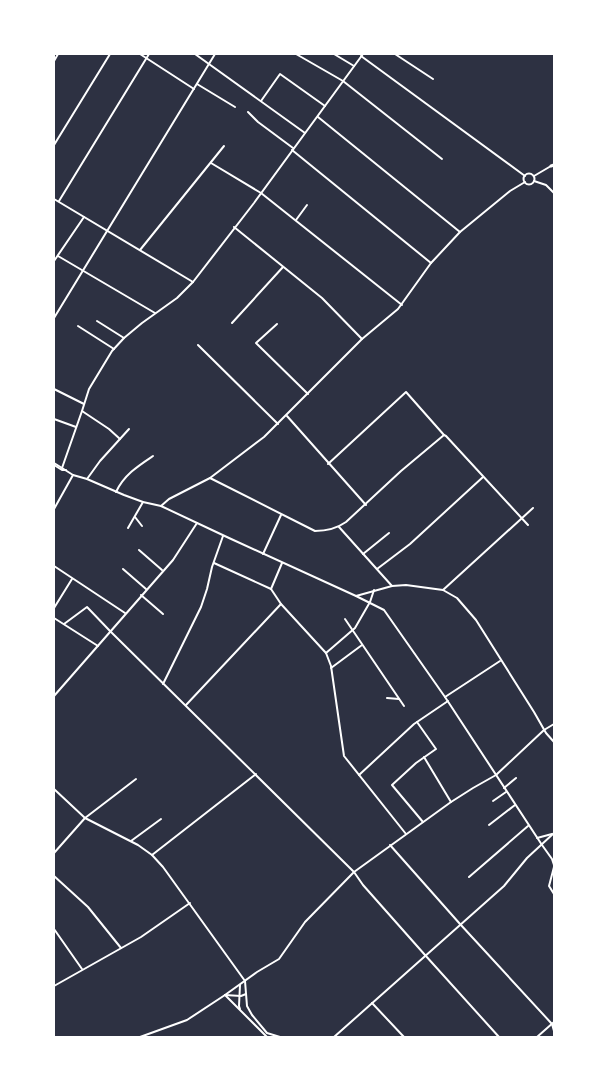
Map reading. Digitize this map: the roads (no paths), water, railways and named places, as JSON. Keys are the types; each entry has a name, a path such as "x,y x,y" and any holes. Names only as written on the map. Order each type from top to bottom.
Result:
{"street":[{"path":"54,61 58,54"},
{"path":"54,145 110,54"},
{"path":"140,54 194,89"},
{"path":"59,202 149,54"},
{"path":"195,54 305,133"},
{"path":"54,318 215,54"},
{"path":"296,54 343,81 442,159"},
{"path":"334,54 354,66"},
{"path":"395,54 433,79"},
{"path":"62,468 89,389 114,348 154,313 177,298 192,282 234,227 262,194 362,55 525,176"},
{"path":"261,101 280,74 325,106"},
{"path":"197,84 235,107"},
{"path":"248,112 258,122 431,263"},
{"path":"318,117 460,232"},
{"path":"140,250 224,146"},
{"path":"211,163 262,194 402,305"},
{"path":"525,176 529,174 534,176 553,166"},
{"path":"161,506 169,499 210,478 246,451 287,416 361,337 392,315 402,305 431,263 460,232 510,191 524,182 525,176"},
{"path":"534,176 534,181"},
{"path":"524,182 532,184 534,181"},
{"path":"534,181 546,185 554,193"},
{"path":"54,199 192,282"},
{"path":"296,220 307,205"},
{"path":"54,261 84,217"},
{"path":"234,227 322,298 361,337"},
{"path":"58,256 154,313"},
{"path":"232,323 283,267"},
{"path":"97,321 124,338"},
{"path":"277,324 256,343 308,394"},
{"path":"78,326 114,348"},
{"path":"198,346 278,424"},
{"path":"54,390 84,404"},
{"path":"328,464 406,392 443,436 446,436 528,526"},
{"path":"82,411 110,429 120,440"},
{"path":"287,416 328,464 366,505"},
{"path":"54,419 76,427"},
{"path":"87,479 100,461 129,429"},
{"path":"210,478 315,531 325,531 339,527 366,505 402,471 443,436"},
{"path":"116,492 120,483 129,473 153,456"},
{"path":"54,464 73,475 87,479 116,492 143,502 161,506 197,524 380,607 388,614 448,701 528,826 552,859 554,866 549,886 554,894"},
{"path":"54,464 66,471"},
{"path":"54,509 73,475"},
{"path":"377,569 410,544 483,477"},
{"path":"128,528 143,502"},
{"path":"443,590 533,508"},
{"path":"263,554 281,515"},
{"path":"135,517 142,526"},
{"path":"54,696 162,570 173,560 197,524"},
{"path":"339,527 392,586"},
{"path":"363,554 389,533"},
{"path":"163,684 201,607 224,536"},
{"path":"139,550 162,570"},
{"path":"214,563 271,589 281,604 326,653 332,668 344,756 406,834"},
{"path":"271,589 282,563"},
{"path":"54,566 125,614"},
{"path":"123,568 146,589"},
{"path":"54,608 72,579"},
{"path":"356,595 392,586 416,586 443,590 457,598 484,632 500,661 544,730 554,742"},
{"path":"326,653 355,628 370,602 374,590"},
{"path":"141,596 163,614"},
{"path":"186,705 281,604"},
{"path":"64,624 87,607 354,872 363,885 499,1037"},
{"path":"54,618 98,646"},
{"path":"345,619 404,706"},
{"path":"332,668 362,645"},
{"path":"445,697 500,661"},
{"path":"388,698 400,699"},
{"path":"359,775 417,722 448,701"},
{"path":"417,722 436,749 424,756 392,785 423,822"},
{"path":"140,1037 187,1020 245,982 257,972 279,959 305,922 354,872 451,802 496,775 544,730 554,724"},
{"path":"424,756 451,802"},
{"path":"152,855 256,774"},
{"path":"504,788 516,778"},
{"path":"54,853 85,818 136,779"},
{"path":"54,789 85,818 131,841 152,855 163,867 245,982 247,1002 252,1015 267,1033 280,1037"},
{"path":"493,801 506,792"},
{"path":"489,825 515,805"},
{"path":"131,841 161,819"},
{"path":"469,877 528,826"},
{"path":"536,838 553,833"},
{"path":"334,1037 504,886 527,858 553,833"},
{"path":"390,845 460,924 553,1023 554,1031"},
{"path":"54,876 88,907 121,948"},
{"path":"54,986 141,937 190,903"},
{"path":"54,929 82,969"},
{"path":"240,985 239,1006 242,1012"},
{"path":"226,995 239,996 246,994"},
{"path":"226,995 267,1037"},
{"path":"239,1002 243,998 247,1002"},
{"path":"372,1003 404,1037"},
{"path":"537,1037 553,1023"}]}
